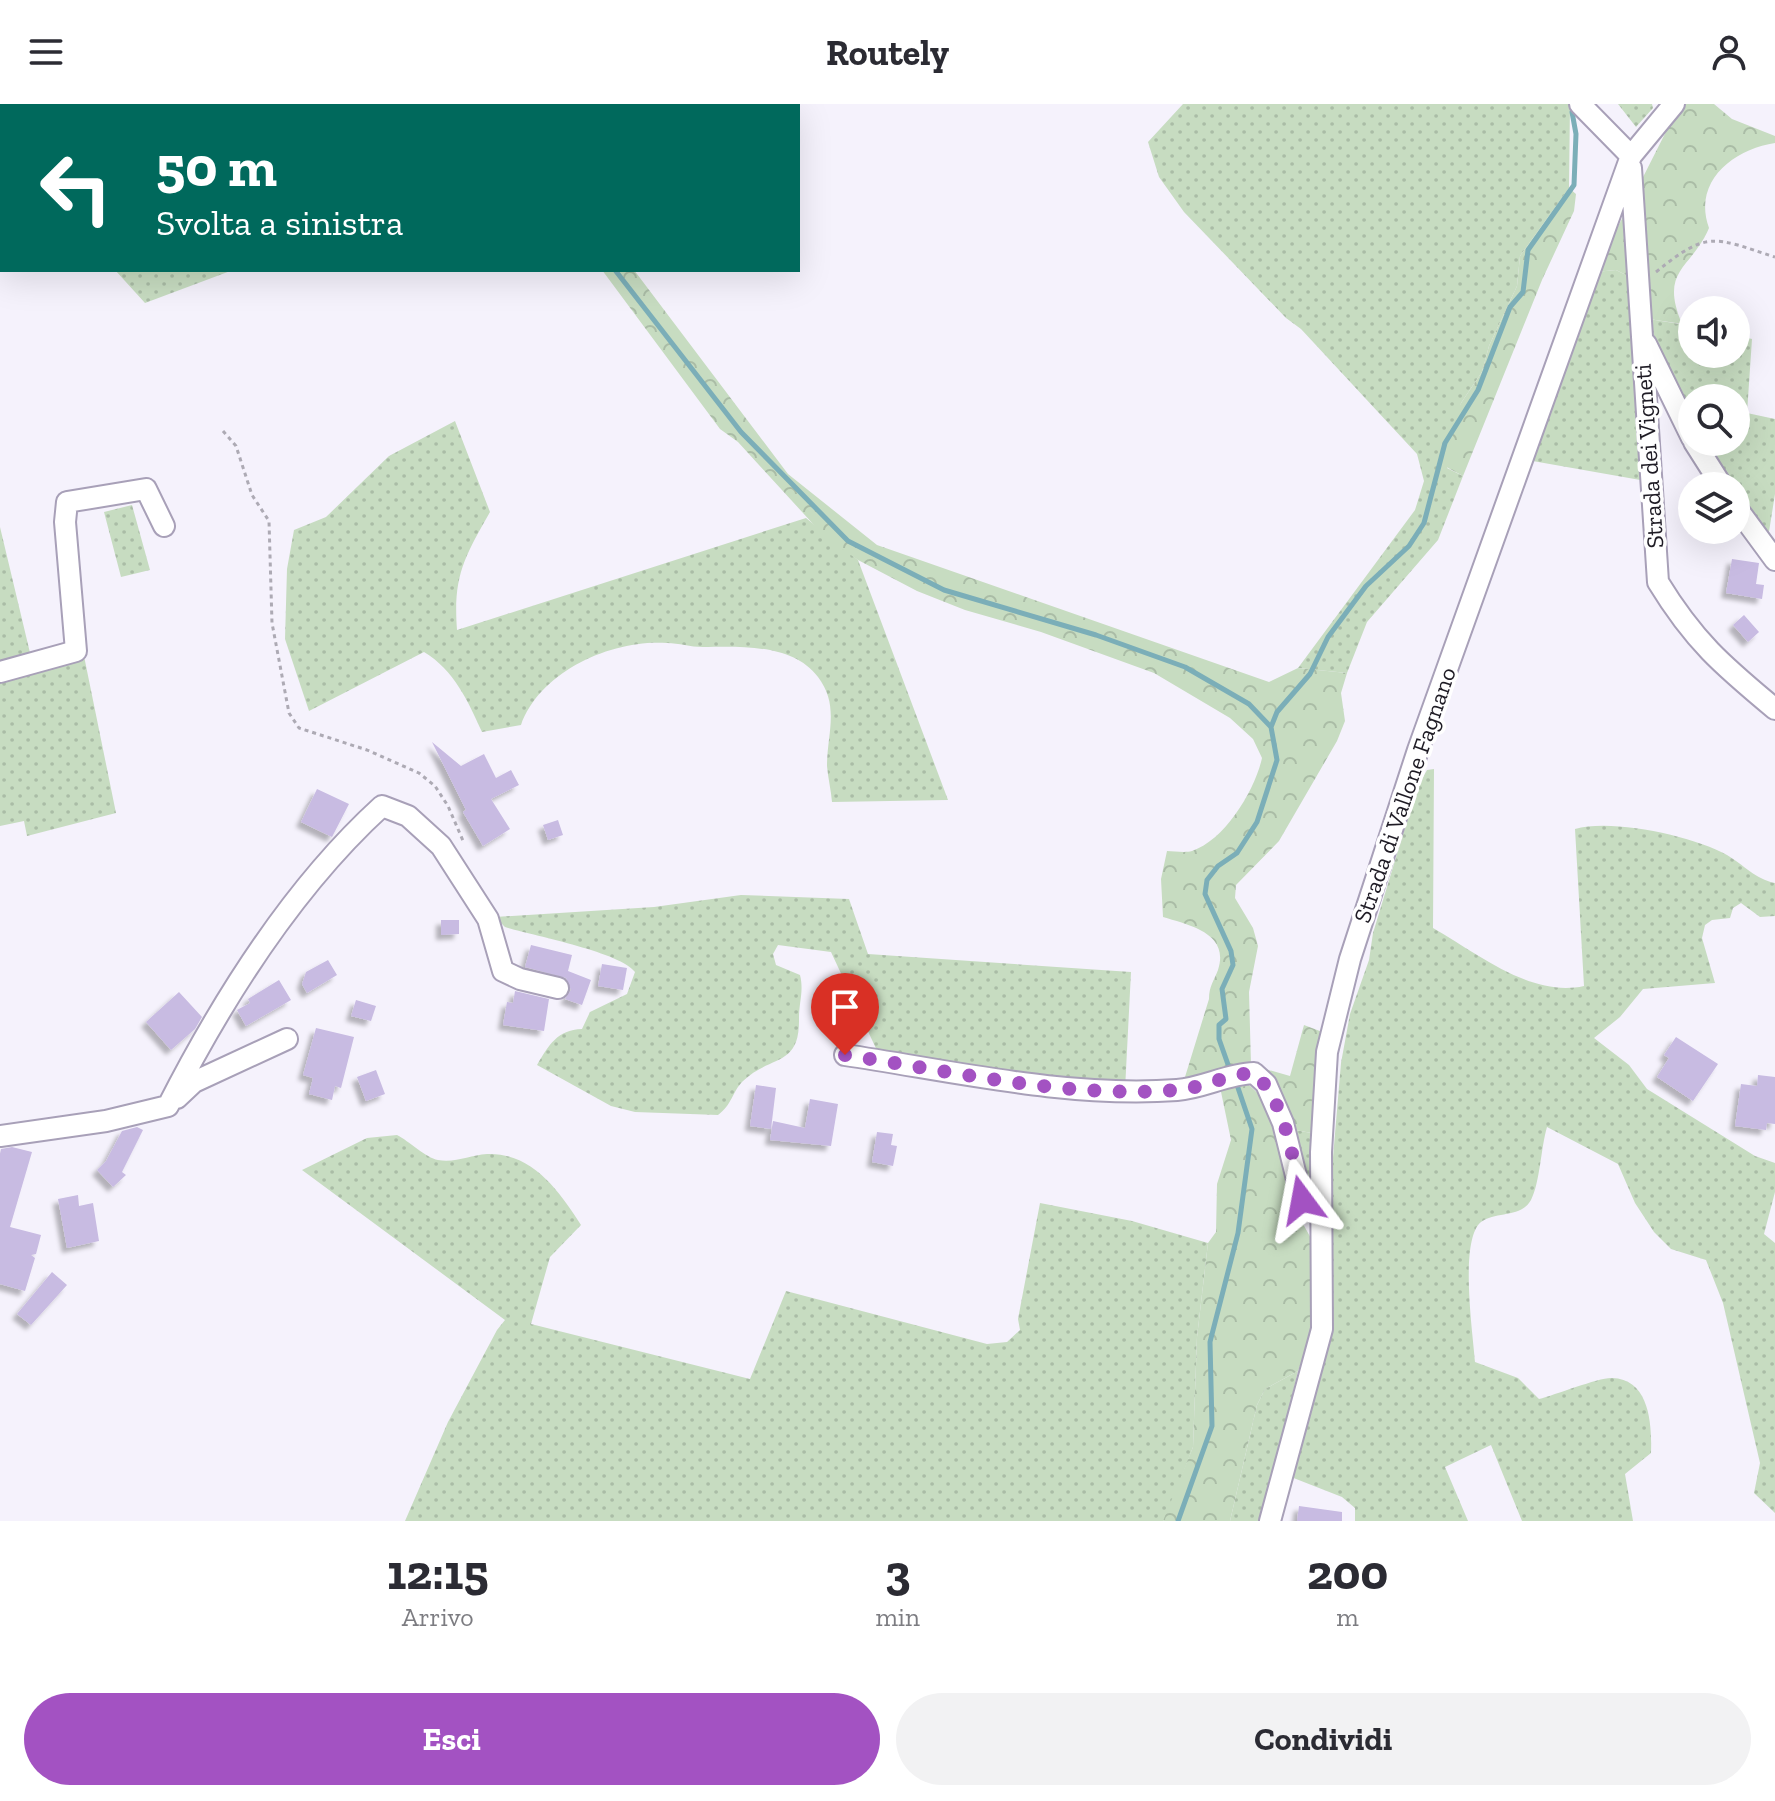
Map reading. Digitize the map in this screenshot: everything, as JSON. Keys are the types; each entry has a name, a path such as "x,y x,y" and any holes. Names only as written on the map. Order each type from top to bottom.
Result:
{"street":[{"path":"1580,104 1631,156"},
{"name":"Strada di Vallone Fagnano","path":"1270,1521 1322,1329 1321,1217 1327,1052 1350,959 1418,750 1631,156 1674,104"},
{"name":"Strada dei Vigneti","path":"1631,156 1639,326 1658,582 1682,622 1712,657 1775,709"},
{"path":"1639,326 1657,372 1678,412"},
{"path":"0,672 76,651 65,522 67,502 146,489 164,526"},
{"path":"1750,526 1775,560"},
{"path":"168,1106 231,992 350,835 382,806 408,816 441,846 488,919 503,971 520,979 558,988"},
{"path":"0,1136 106,1121 168,1106 194,1082 287,1039"},
{"path":"845,1055 1073,1088 1180,1090 1217,1078 1254,1073 1266,1084 1283,1123 1302,1200 1321,1217"}],"path":[{"path":"1637,287 1690,245 1709,240 1735,244 1775,257"},
{"path":"223,431 236,446 252,495 269,521 272,623 289,713 299,728 391,759 419,773 435,786 464,845 462,853 452,863"}],"green space":[{"path":"1183,104 1570,104 1569,188 1520,256 1517,286 1489,346 1482,372 1461,403 1447,468 1463,476 1438,540 1367,622 1347,673 1298,668 1415,510 1424,481 1417,454 1301,329 1286,318 1184,212 1159,177 1148,142"},
{"path":"1618,104 1652,104 1653,108 1636,127"},
{"path":"1680,104 1714,104 1732,119 1775,136 1775,143 1760,146 1732,160 1712,182 1706,196 1705,211 1709,228 1676,281 1674,292 1678,323 1649,319 1657,345 1657,379 1632,278 1616,270 1595,272"},
{"path":"1569,188 1576,194 1574,211 1542,280 1463,476 1437,462 1461,403 1482,372 1489,346 1517,286 1520,256"},
{"path":"1616,270 1632,278 1646,481 1527,460 1595,272"},
{"path":"117,272 228,272 145,303"},
{"path":"603,272 636,272 788,474 877,545 1269,682 1298,668 1347,673 1341,693 1345,721 1337,741 1279,841 1236,885 1235,898 1253,928 1258,946 1249,992 1251,1065 1290,1076 1304,1025 1325,1033 1317,1134 1295,1130 1271,1078 1181,1090 1220,957 1213,939 1205,933 1163,917 1161,879 1167,851 1189,852 1204,845 1237,812 1253,784 1262,758 1253,739 1230,718 1154,673 1041,632 965,610 917,591 858,560 825,537 738,442 720,429"},
{"path":"1649,319 1678,324 1678,368 1750,368 1752,339 1749,384 1678,384 1678,388 1657,345"},
{"path":"1750,414 1775,419 1775,494 1768,538 1750,511 1750,472 1725,472 1714,456 1750,456"},
{"path":"455,421 490,512 462,568 457,595 457,630 806,518 858,560 948,800 832,802 827,766 831,709 825,688 807,666 794,658 765,649 646,643 602,653 580,662 544,689 530,706 521,725 482,732 452,677 424,652 309,711 285,639 287,569 294,530 326,517 389,456"},
{"path":"132,505 150,570 121,577 104,512"},
{"path":"0,527 31,657 0,665"},
{"path":"84,656 116,813 27,836 24,821 0,826 0,677"},
{"path":"1434,769 1433,928 1486,961 1525,980 1544,986 1584,986 1575,829 1591,826 1630,827 1694,841 1727,855 1756,875 1775,883 1775,916 1760,917 1741,903 1733,908 1730,918 1712,920 1705,925 1702,938 1715,983 1643,989 1620,1017 1594,1038 1629,1065 1647,1089 1755,1156 1775,1163 1775,1192 1764,1234 1775,1243 1775,1513 1754,1493 1760,1463 1723,1303 1706,1260 1671,1249 1654,1232 1635,1203 1618,1164 1547,1127 1536,1184 1527,1206 1487,1219 1474,1232 1470,1248 1469,1288 1475,1362 1518,1378 1539,1399 1606,1378 1625,1380 1634,1386 1646,1405 1651,1453 1625,1474 1633,1521 1522,1521 1491,1445 1445,1467 1468,1521 1355,1521 1355,1508 1342,1497 1291,1477 1327,1285 1332,1169 1341,1063 1350,1014 1369,960 1373,933 1417,788 1427,770"},
{"path":"741,895 849,899 868,954 1131,972 1125,1090 880,1057 831,952 778,945 773,954 776,965 800,975 795,1045 782,1058 743,1081 718,1115 635,1112 611,1106 537,1065 560,1036 582,1029 590,1012 627,994 635,972 595,951 505,927 495,917 654,907"},
{"path":"1247,1083 1264,1099 1298,1215 1317,1249 1311,1338 1298,1371 1265,1389 1257,1405 1230,1521 1163,1521 1193,1447 1197,1337 1208,1243 1216,1232 1217,1184 1231,1140 1220,1087"},
{"path":"1295,1130 1317,1134 1314,1203 1306,1195"},
{"path":"397,1135 438,1160 487,1154 518,1160 543,1176 564,1200 581,1225 550,1257 531,1324 750,1379 786,1291 987,1344 1007,1342 1020,1330 1018,1319 1040,1203 1132,1221 1208,1243 1197,1337 1193,1447 1167,1515 1163,1521 405,1521 448,1422 505,1320 302,1170 367,1138"},
{"path":"1298,1371 1262,1521 1230,1521 1257,1405 1265,1389"}],"building":[{"path":"1732,559 1759,563 1756,584 1764,585 1762,599 1726,593"},
{"path":"1744,615 1759,632 1748,642 1733,625"},
{"path":"432,742 461,766 484,754 496,778 511,770 519,785 491,799 510,829 483,846 463,812 466,810"},
{"path":"317,789 349,804 332,837 301,822"},
{"path":"558,820 563,835 548,840 543,825"},
{"path":"441,920 459,920 459,934 441,935"},
{"path":"531,945 572,955 568,971 591,980 582,1005 565,999 571,990 566,978 525,967"},
{"path":"328,960 337,975 307,993 302,984 306,972"},
{"path":"602,964 627,968 623,990 598,986"},
{"path":"279,980 291,1000 246,1026 237,1010 250,1003 248,999"},
{"path":"515,991 549,999 544,1031 503,1025 507,1002 513,1003"},
{"path":"179,992 202,1017 195,1029 171,1050 146,1022"},
{"path":"356,1000 376,1006 371,1021 351,1016"},
{"path":"316,1028 354,1037 341,1088 335,1086 332,1100 309,1094 313,1078 303,1075"},
{"path":"1676,1037 1718,1064 1693,1101 1657,1077 1669,1058 1664,1055"},
{"path":"376,1070 385,1094 366,1101 357,1077"},
{"path":"1758,1075 1775,1077 1775,1124 1767,1123 1766,1130 1735,1126 1741,1084 1757,1086"},
{"path":"756,1085 776,1088 771,1129 750,1126"},
{"path":"810,1099 838,1104 831,1146 770,1140 773,1121 805,1128"},
{"path":"137,1127 143,1130 122,1172 126,1175 113,1187 97,1170 106,1161 122,1131"},
{"path":"877,1132 893,1134 891,1145 897,1146 893,1166 872,1162"},
{"path":"12,1147 32,1152 10,1227 41,1235 36,1254 31,1255 35,1258 25,1291 0,1284 0,1154 1,1149"},
{"path":"78,1195 79,1206 93,1203 99,1241 67,1248 58,1199"},
{"path":"52,1272 67,1285 31,1325 17,1314"},
{"path":"1299,1506 1342,1512 1342,1521 1297,1521"}],"waterway":[{"path":"1231,1073 1219,1039 1219,1025 1226,1019 1222,989 1233,965 1231,951 1205,894 1207,880 1218,866 1237,853 1257,822 1277,760 1271,727 1277,712 1310,674 1328,637 1366,586 1409,546 1424,523 1445,443 1478,390 1510,307 1523,292 1528,250 1574,185 1576,134 1572,112"},
{"path":"617,272 741,432 848,541 944,590 1096,635 1185,667 1249,704 1271,727"},
{"path":"1178,1521 1212,1426 1210,1342 1238,1233 1252,1129 1236,1082"}],"route":[{"path":"845,1055 1073,1088 1180,1090 1217,1078 1254,1073 1266,1084 1283,1123 1302,1200"}]}
